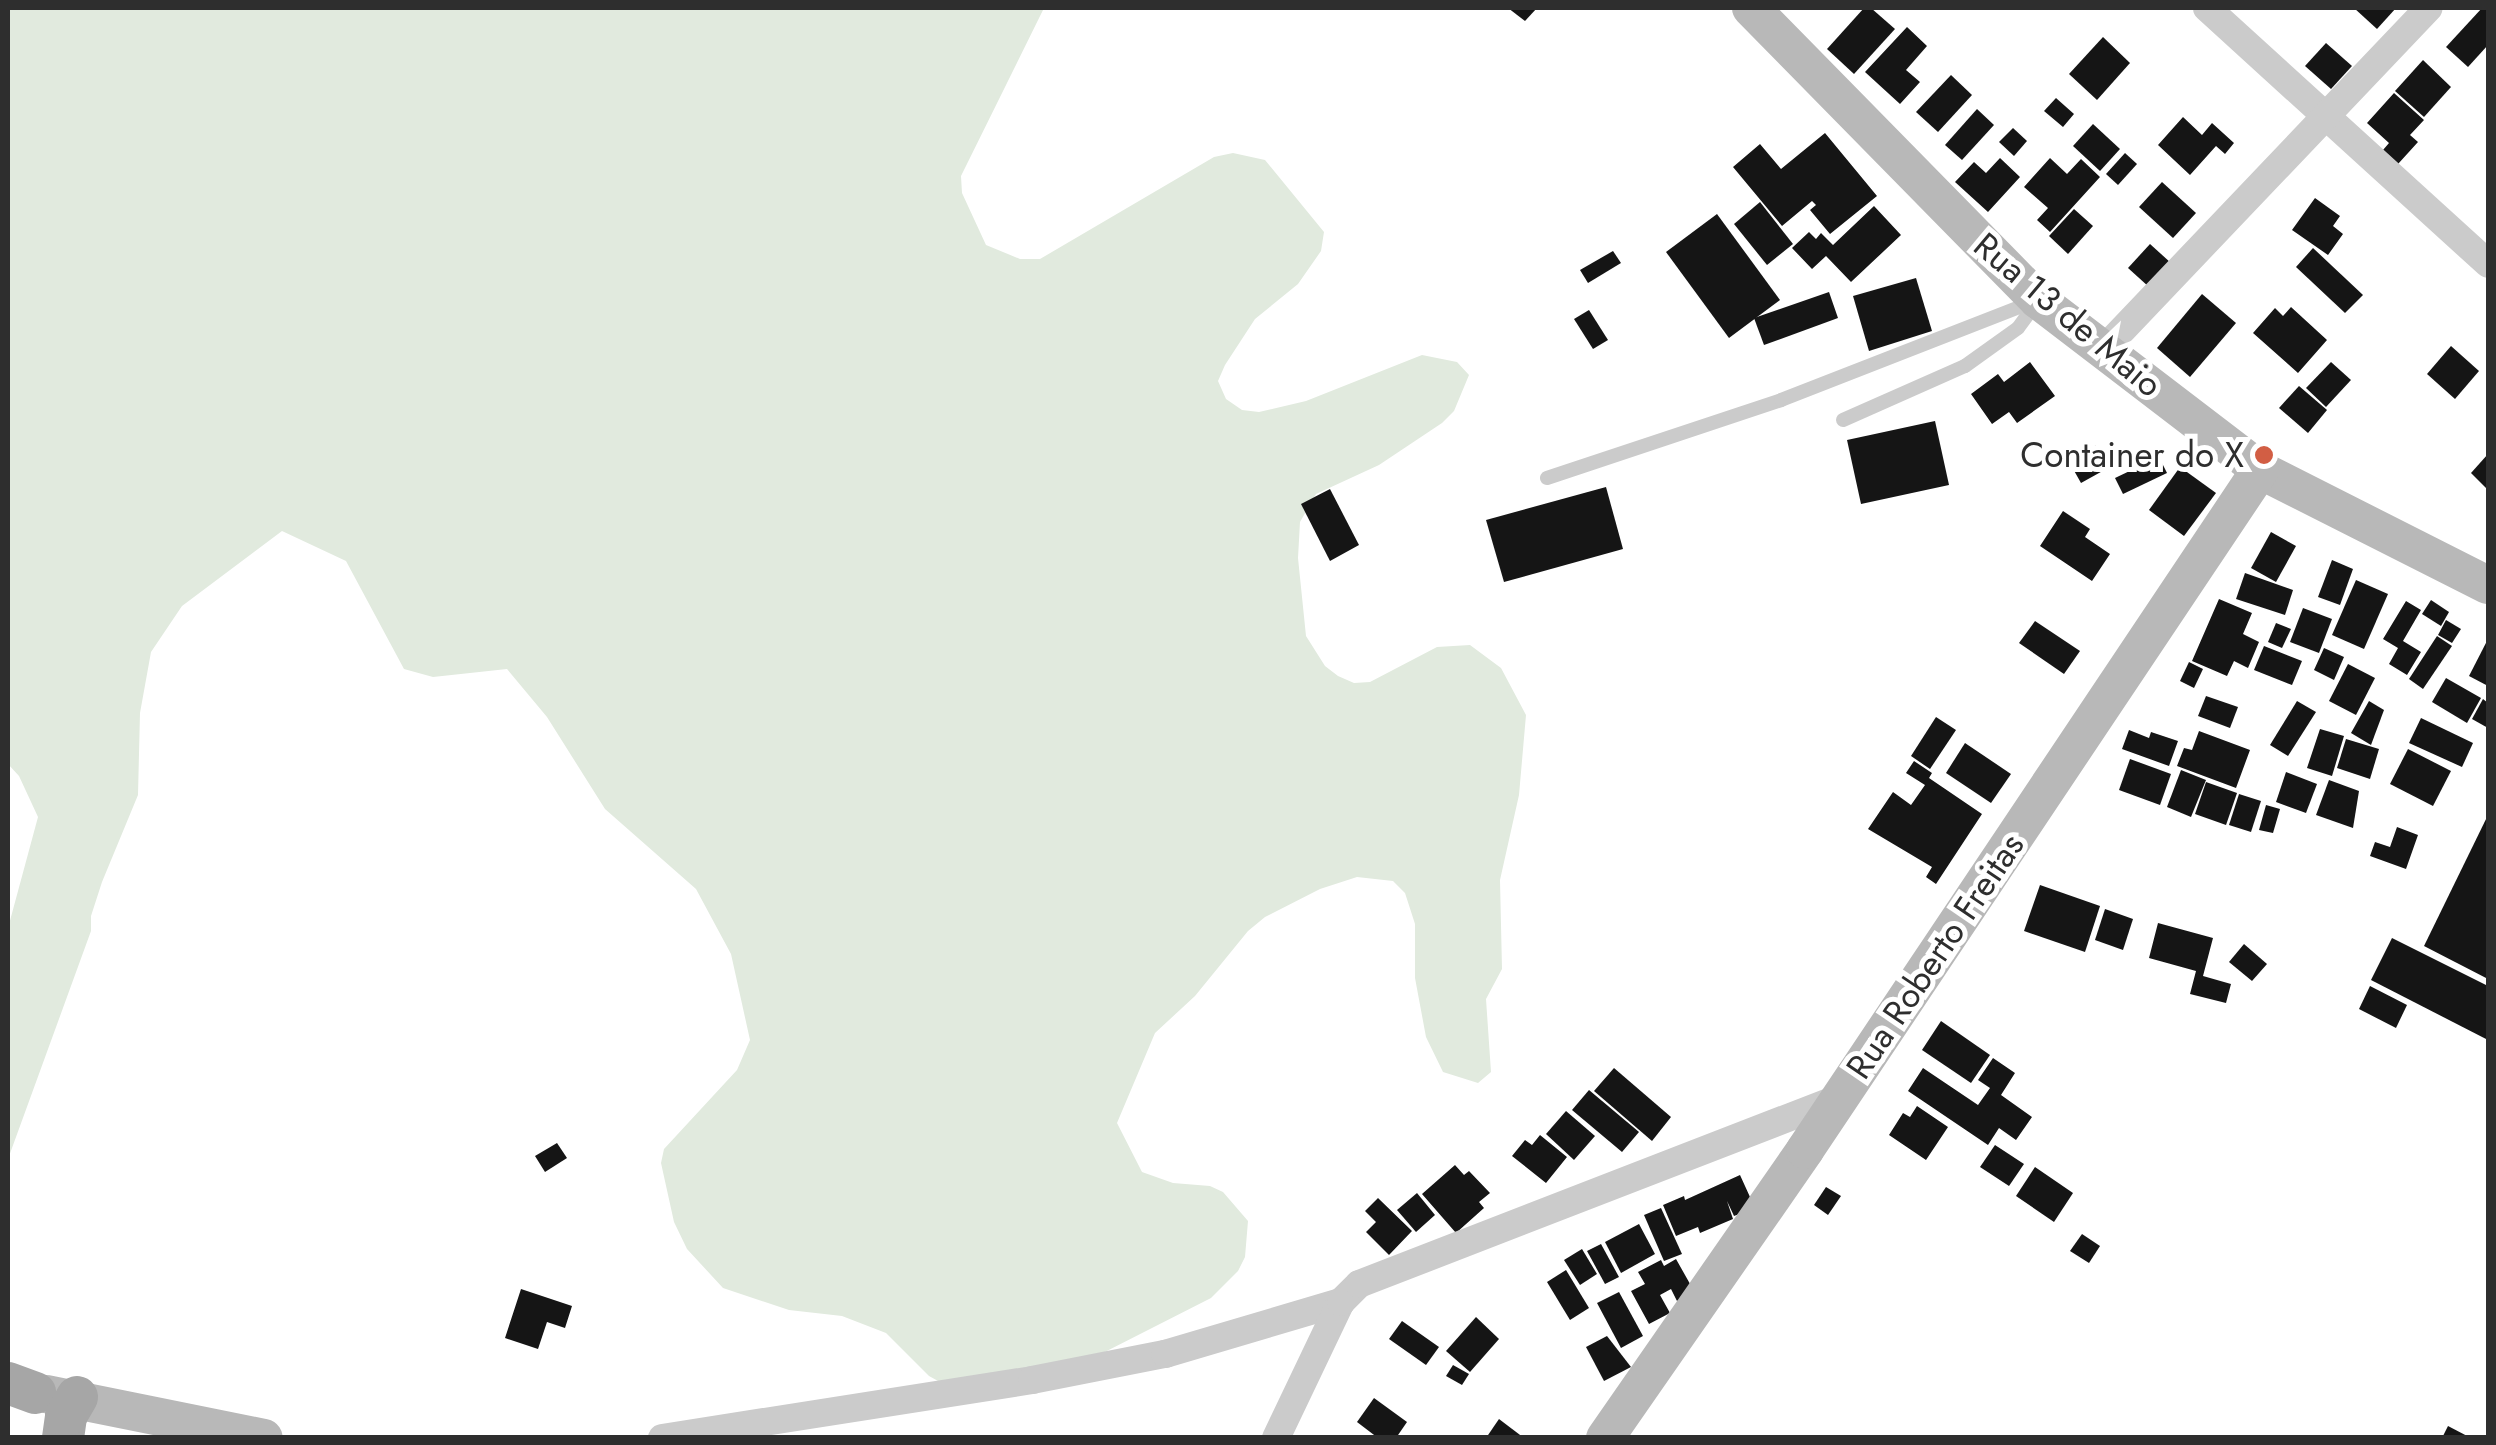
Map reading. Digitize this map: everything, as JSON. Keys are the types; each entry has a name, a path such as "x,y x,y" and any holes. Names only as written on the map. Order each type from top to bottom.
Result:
{"main road":[{"name":"Rua 13 de Maio","path":"1751,8 1901,165 2038,300 2260,470 2488,585"},
{"name":"Rua Roberto Freitas","path":"1605,1438 1839,1098 2260,470"},
{"path":"17,1390 77,1398 264,1438"},
{"path":"64,1438 66,1416 77,1398"}],"street":[{"path":"2208,8 2488,264"},
{"path":"2103,350 2429,8"},
{"path":"662,1438 905,1403 1166,1354 1350,1293 1839,1098"},
{"path":"1276,1438 1350,1293"}],"lane":[{"path":"1843,420 1965,366 2018,328 2038,300"},
{"path":"1546,478 1781,400 2038,300"}],"shaded area":[{"path":"8,8 1044,8 961,176 962,193 986,245 1020,259 1040,259 1214,157 1233,153 1265,160 1324,232 1321,251 1298,284 1255,319 1225,365 1218,381 1226,399 1242,410 1259,412 1306,401 1422,355 1457,362 1469,375 1454,411 1442,423 1379,465 1316,494 1300,522 1298,558 1306,636 1325,666 1338,676 1354,683 1370,682 1437,647 1470,645 1501,668 1526,715 1519,795 1500,880 1502,969 1486,999 1491,1072 1478,1083 1443,1072 1426,1037 1415,978 1415,924 1405,893 1393,881 1357,877 1320,889 1265,917 1248,931 1195,996 1155,1033 1117,1123 1142,1172 1173,1183 1210,1186 1223,1192 1248,1221 1245,1257 1238,1271 1211,1298 1032,1389 960,1393 929,1376 886,1333 842,1316 789,1310 723,1288 687,1249 674,1222 661,1163 664,1149 737,1070 750,1040 731,954 696,889 605,809 547,717 507,669 433,677 404,669 346,561 282,531 182,606 151,652 140,713 138,795 102,882 91,916 91,931 8,1159 8,928 38,817 19,776 8,764"}],"building":[{"path":"1508,8 1537,8 1525,21"},
{"path":"1864,8 1871,8 1895,29 1854,74 1827,49"},
{"path":"2354,8 2396,8 2377,29"},
{"path":"2482,8 2488,8 2488,45 2468,67 2446,47"},
{"path":"1907,27 1927,46 1906,70 1920,82 1900,104 1865,72"},
{"path":"2103,37 2130,63 2097,100 2069,74"},
{"path":"2326,43 2352,66 2331,89 2305,66"},
{"path":"2423,60 2451,87 2424,117 2395,91"},
{"path":"1951,75 1972,95 1938,132 1916,112"},
{"path":"2394,93 2424,120 2410,135 2418,142 2398,164 2383,150 2389,143 2367,123"},
{"path":"2056,98 2074,114 2063,127 2044,111"},
{"path":"1977,109 1994,125 1962,160 1945,145"},
{"path":"2183,117 2202,135 2212,123 2234,143 2225,154 2216,146 2190,175 2158,145"},
{"path":"2093,124 2120,149 2100,171 2073,146"},
{"path":"2013,128 2027,141 2014,156 1999,142"},
{"path":"1825,133 1877,196 1830,234 1810,210 1816,205 1812,201 1782,226 1733,167 1760,144 1781,169"},
{"path":"2125,153 2137,164 2118,185 2106,174"},
{"path":"2000,158 2020,177 1988,212 1955,182 1974,162 1986,173"},
{"path":"2050,158 2067,174 2081,159 2100,177 2050,232 2037,220 2048,208 2024,187"},
{"path":"2162,182 2196,213 2173,238 2139,207"},
{"path":"2315,198 2340,216 2333,226 2343,234 2328,255 2292,230"},
{"path":"1760,202 1793,244 1767,265 1734,224"},
{"path":"1874,206 1901,235 1851,282 1826,256 1812,269 1792,248 1809,232 1816,239 1821,233 1833,245"},
{"path":"2074,209 2093,226 2068,254 2049,236"},
{"path":"1717,214 1780,300 1729,338 1666,252"},
{"path":"2150,244 2171,263 2149,287 2128,268"},
{"path":"2313,248 2363,295 2345,313 2296,267"},
{"path":"1613,251 1621,263 1588,283 1580,270"},
{"path":"1916,278 1932,331 1869,351 1853,296"},
{"path":"1829,292 1838,318 1764,345 1754,318"},
{"path":"2202,294 2236,323 2190,377 2157,348"},
{"path":"2291,307 2327,340 2298,373 2253,333 2275,308 2283,316"},
{"path":"1589,310 1608,340 1593,349 1574,319"},
{"path":"2451,346 2479,371 2455,399 2427,374"},
{"path":"2030,362 2055,396 2017,423 2009,412 1992,424 1971,394 1998,374 2004,382"},
{"path":"2331,362 2351,380 2326,407 2306,388"},
{"path":"2299,386 2327,410 2308,433 2279,408"},
{"path":"1935,421 1949,485 1861,504 1847,440"},
{"path":"2095,445 2108,468 2081,483 2068,460"},
{"path":"2488,454 2488,490 2471,473"},
{"path":"2159,457 2167,473 2123,494 2115,478"},
{"path":"2180,467 2216,493 2184,536 2149,510"},
{"path":"1606,487 1623,549 1504,582 1486,520"},
{"path":"1330,489 1359,545 1330,561 1301,504"},
{"path":"2063,511 2090,529 2085,537 2110,554 2092,581 2040,546"},
{"path":"2271,532 2296,546 2276,582 2251,568"},
{"path":"2332,560 2353,569 2340,605 2318,597"},
{"path":"2245,573 2293,590 2285,615 2236,599"},
{"path":"2356,580 2388,594 2364,649 2332,635"},
{"path":"2219,599 2252,613 2243,634 2259,642 2248,668 2234,661 2227,676 2192,661"},
{"path":"2431,600 2449,612 2441,626 2422,614"},
{"path":"2406,601 2421,610 2403,641 2421,652 2407,675 2389,664 2398,648 2383,639"},
{"path":"2303,608 2332,619 2319,653 2290,642"},
{"path":"2446,620 2461,629 2452,643 2438,635"},
{"path":"2035,621 2080,651 2064,674 2019,643"},
{"path":"2276,623 2291,629 2282,648 2268,642"},
{"path":"2437,636 2452,646 2423,689 2409,679"},
{"path":"2488,639 2488,686 2469,676"},
{"path":"2264,646 2302,661 2292,685 2254,670"},
{"path":"2324,648 2344,657 2334,680 2314,670"},
{"path":"2189,662 2203,669 2194,688 2180,681"},
{"path":"2348,664 2375,678 2356,715 2329,701"},
{"path":"2446,678 2481,698 2467,723 2432,702"},
{"path":"2206,696 2238,707 2230,728 2198,716"},
{"path":"2483,699 2488,703 2488,728 2472,719"},
{"path":"2297,701 2316,712 2288,756 2270,745"},
{"path":"2369,701 2384,710 2371,745 2351,733"},
{"path":"1936,717 1956,730 1930,769 1911,756"},
{"path":"2421,718 2473,743 2462,767 2409,743"},
{"path":"2320,729 2344,736 2332,776 2307,768"},
{"path":"2129,730 2149,738 2151,732 2178,741 2169,766 2122,749"},
{"path":"2199,731 2250,750 2236,788 2177,766 2184,748 2192,750"},
{"path":"2346,739 2379,749 2370,779 2337,768"},
{"path":"1965,743 2011,774 1991,803 1946,773"},
{"path":"2408,749 2451,771 2433,806 2390,784"},
{"path":"2130,759 2171,774 2160,805 2119,790"},
{"path":"1914,761 1932,773 1929,778 1982,814 1936,884 1926,877 1932,867 1868,829 1893,792 1911,805 1925,785 1906,773"},
{"path":"2181,770 2206,780 2191,817 2167,807"},
{"path":"2286,772 2317,784 2306,813 2276,802"},
{"path":"2329,780 2359,791 2353,828 2316,815"},
{"path":"2206,782 2237,793 2226,825 2195,814"},
{"path":"2239,794 2261,801 2251,832 2229,825"},
{"path":"2266,805 2280,809 2273,833 2259,830"},
{"path":"2488,815 2488,979 2424,946"},
{"path":"2397,827 2418,835 2406,869 2370,856 2375,842 2390,847"},
{"path":"2040,885 2100,906 2085,952 2024,931"},
{"path":"2105,909 2133,919 2123,950 2095,940"},
{"path":"2158,923 2213,938 2203,976 2231,984 2226,1003 2190,994 2196,971 2149,958"},
{"path":"2392,938 2488,986 2488,1040 2371,980"},
{"path":"2244,944 2267,964 2252,981 2229,962"},
{"path":"2370,986 2407,1005 2396,1028 2359,1009"},
{"path":"1941,1021 1990,1055 1971,1083 1922,1050"},
{"path":"1993,1058 2015,1073 2001,1095 2032,1117 2016,1140 1999,1128 1988,1145 1908,1091 1923,1068 1978,1105 1990,1088 1978,1080"},
{"path":"1614,1068 1671,1117 1652,1141 1594,1091"},
{"path":"1589,1090 1639,1132 1622,1152 1572,1110"},
{"path":"1917,1106 1948,1127 1926,1160 1889,1135 1903,1113 1910,1117"},
{"path":"1566,1111 1595,1136 1574,1160 1546,1134"},
{"path":"1540,1135 1567,1157 1546,1183 1512,1156 1525,1140 1532,1145"},
{"path":"557,1143 567,1158 545,1172 535,1156"},
{"path":"1995,1145 2024,1164 2009,1186 1980,1167"},
{"path":"1455,1165 1464,1175 1469,1171 1490,1193 1479,1202 1484,1208 1456,1233 1422,1194"},
{"path":"2035,1167 2073,1193 2054,1222 2016,1196"},
{"path":"1740,1175 1755,1208 1734,1216 1727,1201 1733,1219 1700,1233 1698,1227 1676,1236 1663,1205 1684,1196 1685,1200"},
{"path":"1826,1187 1841,1196 1828,1215 1814,1205"},
{"path":"1417,1193 1435,1215 1416,1232 1397,1210"},
{"path":"1378,1198 1412,1231 1389,1255 1366,1232 1376,1222 1365,1211"},
{"path":"1661,1208 1682,1254 1664,1261 1644,1215"},
{"path":"1639,1224 1655,1254 1621,1273 1605,1242"},
{"path":"2082,1234 2100,1246 2089,1263 2070,1251"},
{"path":"1601,1244 1619,1277 1605,1284 1587,1251"},
{"path":"1582,1249 1597,1274 1580,1285 1564,1260"},
{"path":"1676,1259 1694,1291 1677,1301 1671,1289 1660,1295 1670,1313 1649,1324 1631,1291 1645,1284 1638,1272 1661,1260 1664,1266"},
{"path":"1566,1270 1589,1308 1570,1320 1547,1282"},
{"path":"521,1289 572,1306 565,1328 547,1322 538,1349 505,1338"},
{"path":"1619,1292 1643,1336 1621,1348 1597,1303"},
{"path":"1476,1317 1499,1339 1470,1372 1446,1351"},
{"path":"1402,1321 1439,1347 1426,1365 1389,1339"},
{"path":"1607,1336 1631,1367 1604,1381 1586,1347"},
{"path":"1453,1365 1469,1374 1462,1385 1446,1376"},
{"path":"1374,1398 1407,1422 1396,1438 1378,1438 1357,1422"},
{"path":"1499,1419 1524,1438 1486,1438"},
{"path":"2448,1426 2471,1438 2442,1438"}],"place":[{"name":"Container do X","path":"2264,455"}]}
